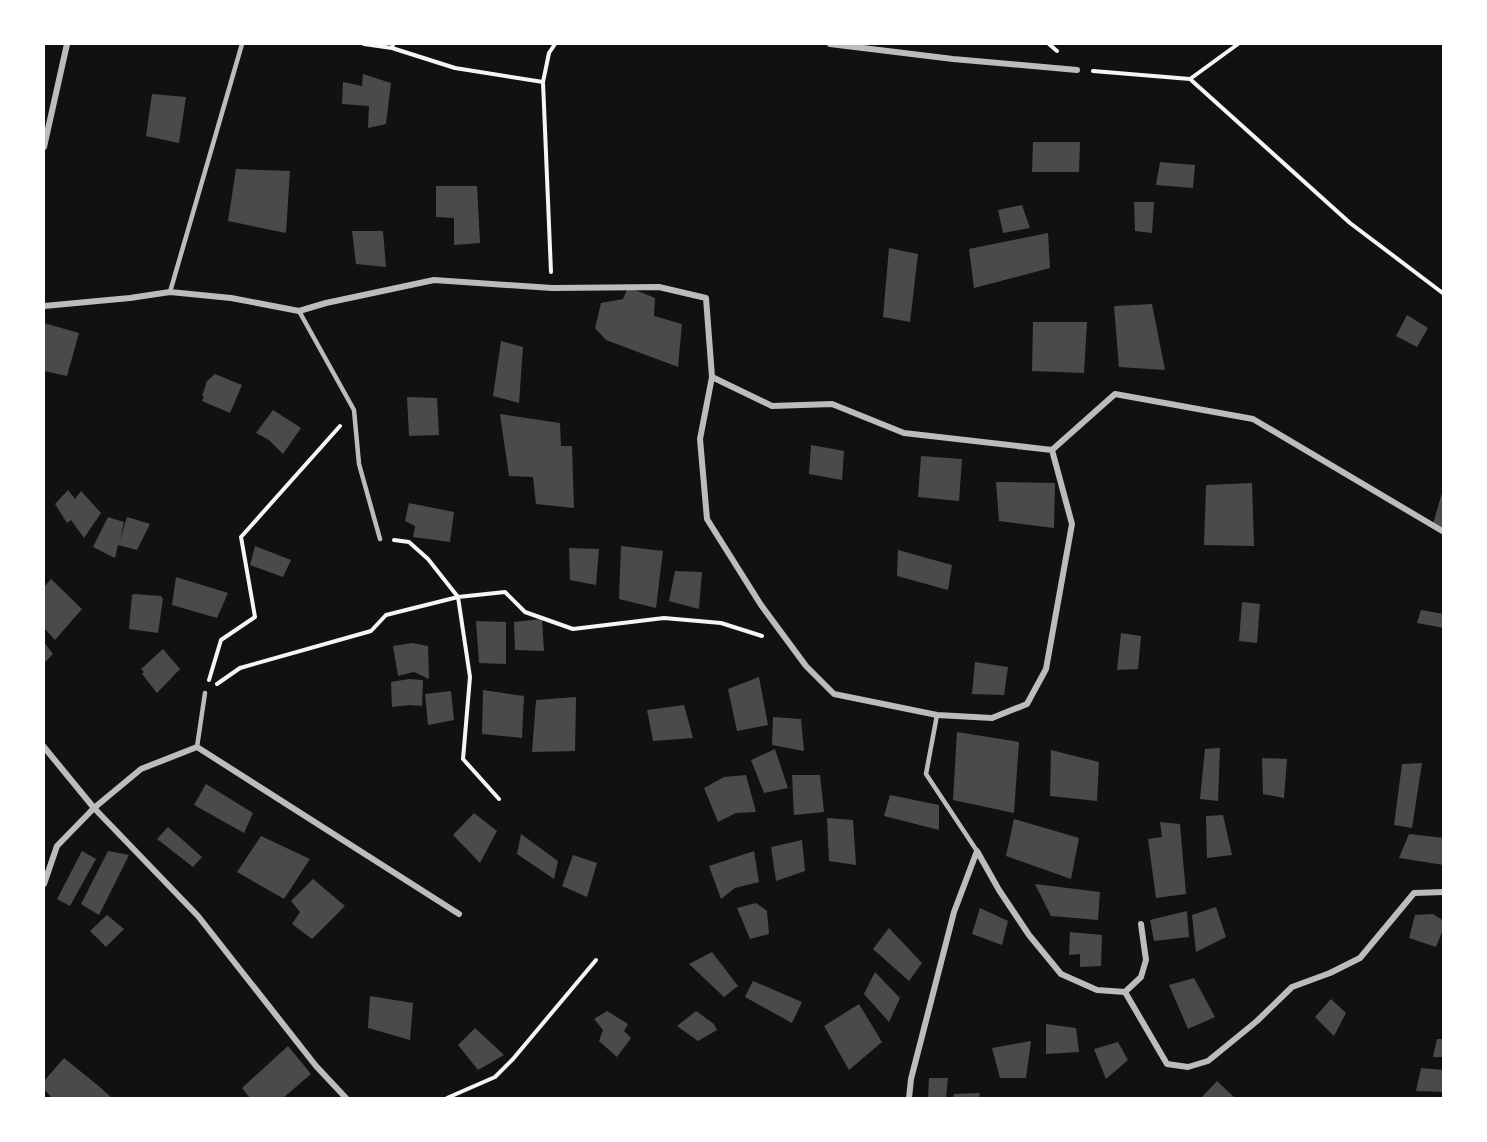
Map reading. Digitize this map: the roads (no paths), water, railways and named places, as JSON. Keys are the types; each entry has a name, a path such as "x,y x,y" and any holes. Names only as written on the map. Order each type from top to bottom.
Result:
{"street":[{"path":"44,147 67,44"},
{"path":"830,44 953,59 1077,70"},
{"path":"44,306 170,292 231,298 299,311 434,280 552,288 659,286 706,298 712,377 700,439 707,519 761,605 806,666 834,694 937,715 992,718 1027,704 1046,669 1072,524 1052,450"},
{"path":"712,377 771,406 832,404 904,433 1052,450 1115,394 1253,419 1443,532"},
{"path":"44,747 94,808 198,916 316,1066 346,1098"},
{"path":"44,884 57,846 94,808 141,769 197,747 459,914"},
{"path":"976,850 1029,935 1060,974 1097,990 1125,992 1142,977 1146,960 1141,924"},
{"path":"909,1098 954,912 976,850"},
{"path":"1125,992 1167,1064 1188,1066 1208,1061 1257,1021 1292,987 1330,973 1360,958 1414,892 1443,892"}],"lane":[{"path":"170,292 242,44"},
{"path":"299,311 354,410 359,464 380,538"},
{"path":"197,747 204,693"},
{"path":"937,715 926,774 976,850"}]}
